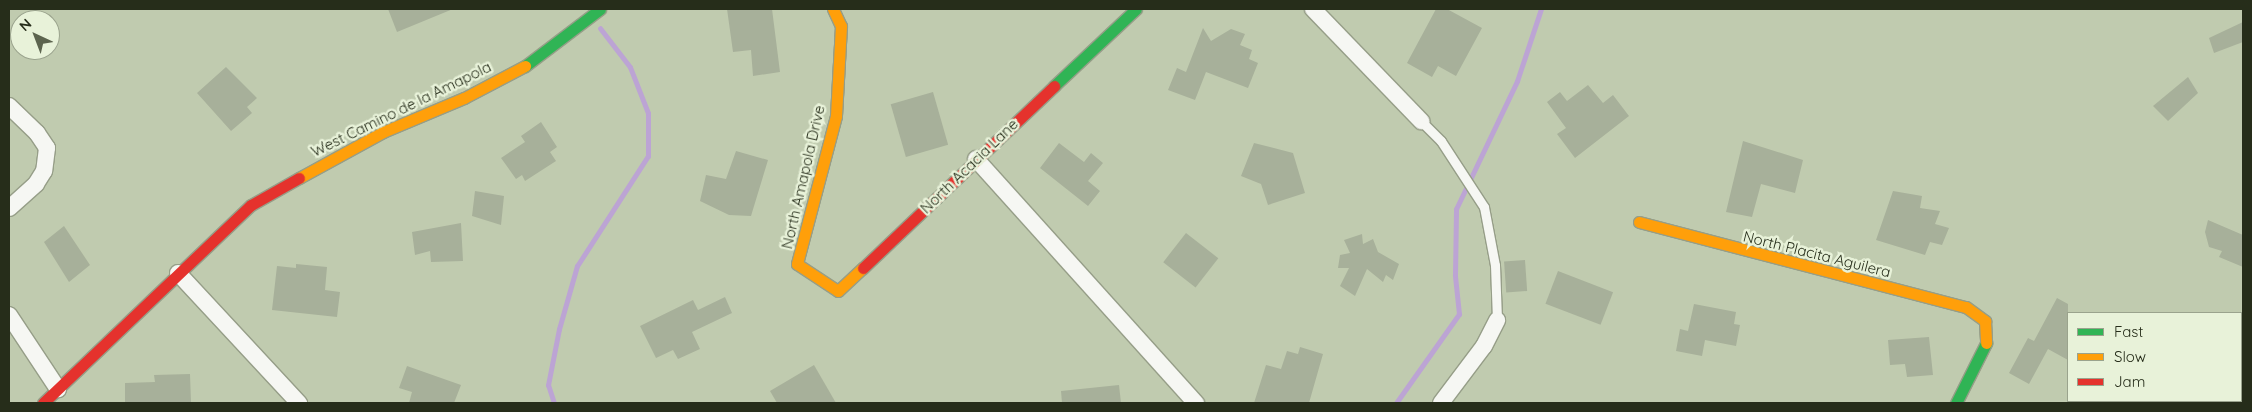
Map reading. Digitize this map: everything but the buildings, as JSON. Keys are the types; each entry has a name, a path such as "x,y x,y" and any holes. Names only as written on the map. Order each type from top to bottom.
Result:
{"street":[{"name":"West Camino de la Amapola","path":"43,403 251,205 374,136 464,98 525,66 600,9"},
{"name":"North Amapola Drive","path":"798,264 836,116 840,26 833,9"},
{"name":"North Acacia Lane","path":"798,264 838,291 976,158 1136,9"},
{"path":"1313,9 1421,121"},
{"path":"9,106 37,132 47,148 44,171 36,184 9,208"},
{"path":"976,158 1196,403"},
{"name":"North Placita Aguilera","path":"1639,222 1793,265 1940,299 1966,307 1985,321 1986,340 1982,355 1956,403"},
{"path":"178,273 299,403"},
{"path":"9,315 58,388"},
{"path":"1441,403 1484,346 1497,320"}],"lane":[{"path":"1421,121 1441,141 1484,206 1496,265 1497,320"}],"waterway":[{"path":"1396,403 1459,314 1455,275 1456,209 1517,81 1541,9"},
{"path":"554,403 548,385 559,329 577,266 648,156 648,113 630,67 600,28"}],"traffic: fast":[{"path":"525,66 600,9"},
{"path":"1054,86 1136,9"},
{"path":"1956,403 1986,343"}],"traffic: slow":[{"path":"833,9 841,26 836,116 797,264 838,291 863,268"},
{"path":"299,178 383,132 464,98 525,66"},
{"path":"1639,222 1966,307 1985,321 1986,343"}],"traffic: jam":[{"path":"863,268 1054,86"},
{"path":"43,403 251,205 299,178"}]}
